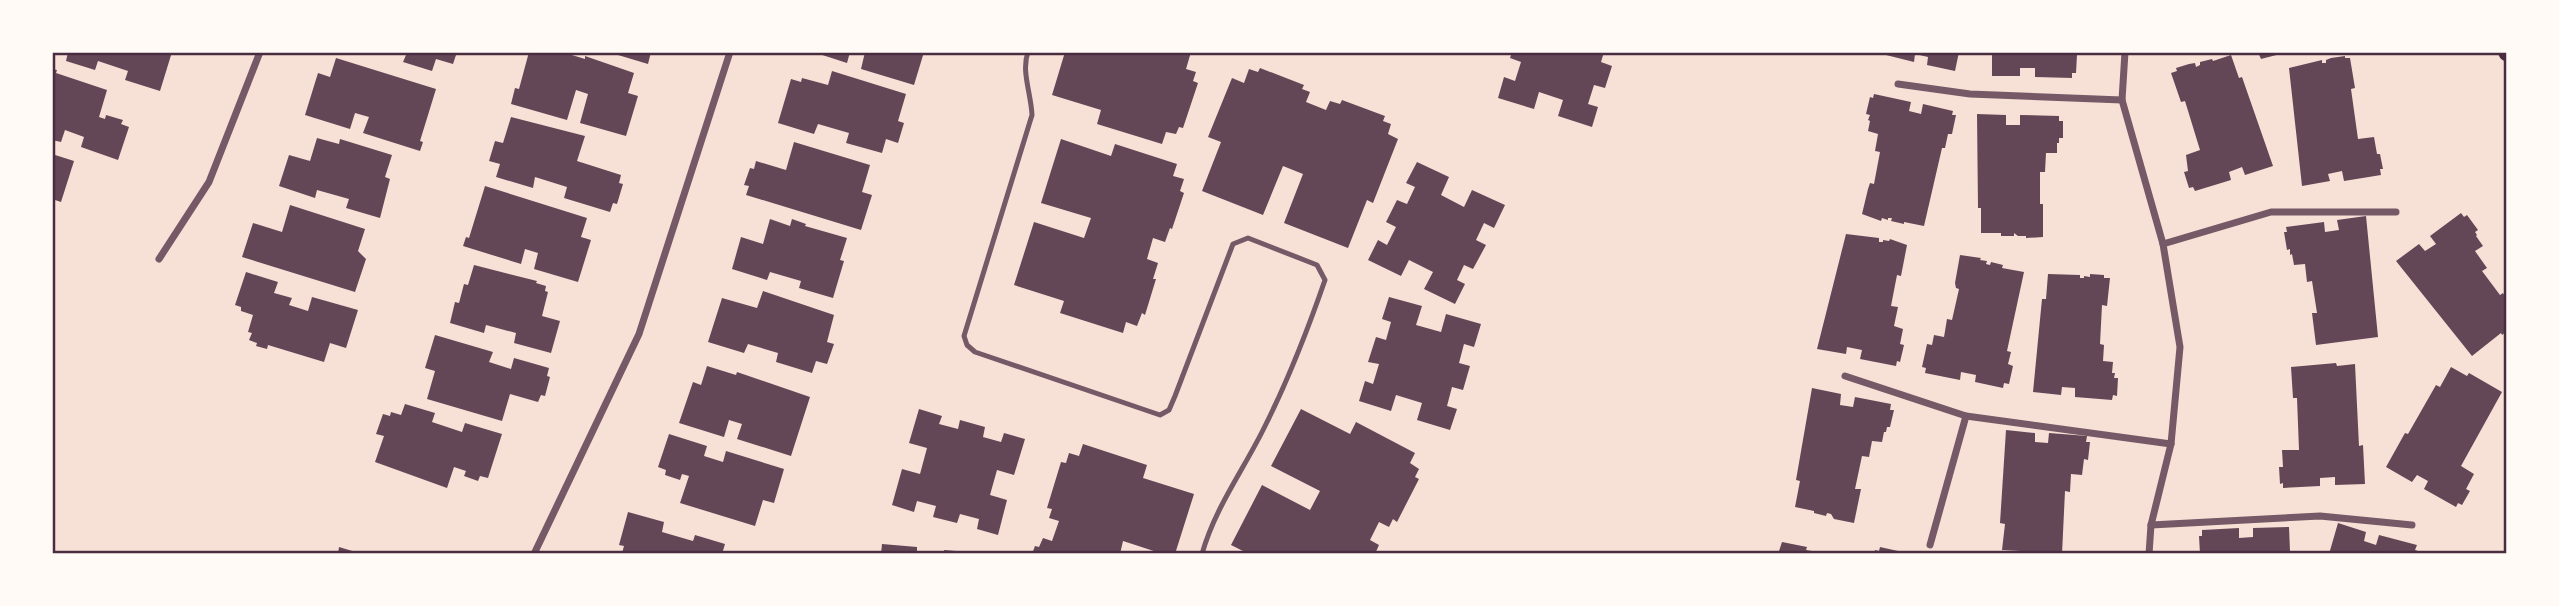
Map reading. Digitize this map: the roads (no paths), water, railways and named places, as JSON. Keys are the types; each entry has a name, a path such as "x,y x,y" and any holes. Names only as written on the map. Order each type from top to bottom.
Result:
{"street":[{"path":"159,259 209,182 260,52"},
{"path":"534,554 639,334 730,52"},
{"path":"2126,52 2122,100 2163,244 2180,346 2171,444 2151,524 2149,554"},
{"path":"1898,84 1970,93 2122,100"},
{"path":"2163,244 2271,212 2396,212"},
{"path":"1845,376 1966,416 2171,444"},
{"path":"1930,545 1966,416"},
{"path":"2151,524 2320,516 2412,524"}],"lane":[{"path":"1028,52 1023,66 1031,95 1032,115 964,336 967,345 975,352 1160,415 1169,410 1175,396 1233,244 1248,239 1317,265 1322,272 1325,281 1300,350 1266,426 1209,529 1202,554"}]}
